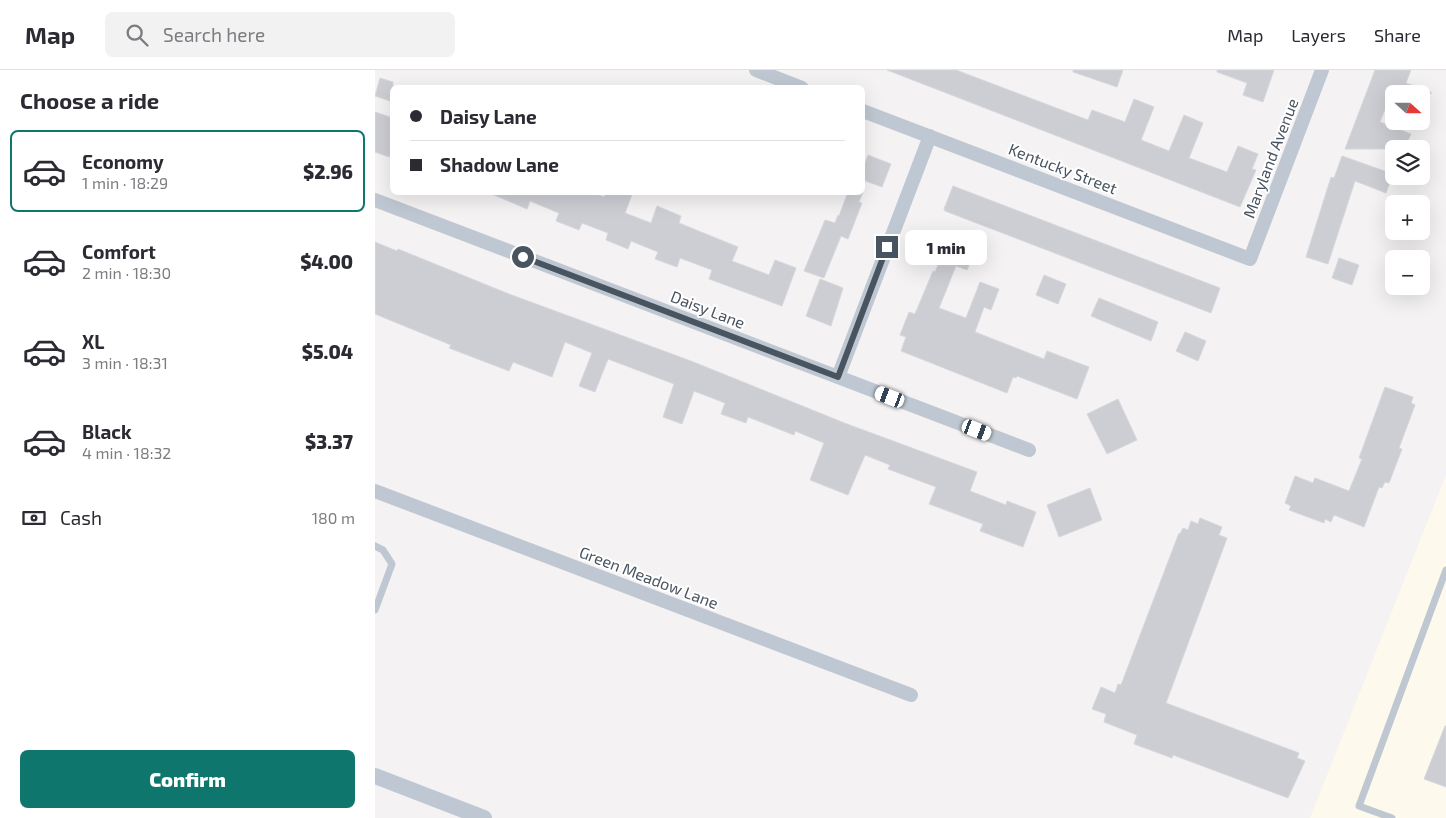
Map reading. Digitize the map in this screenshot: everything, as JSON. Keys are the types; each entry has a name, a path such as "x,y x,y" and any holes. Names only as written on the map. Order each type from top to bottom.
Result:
{"street":[{"path":"756,70 794,85"},
{"name":"Maryland Avenue","path":"1251,259 1322,70"},
{"name":"Kentucky Street","path":"865,111 1251,259"},
{"path":"838,377 930,136"},
{"name":"Daisy Lane","path":"375,200 1029,450"},
{"name":"Green Meadow Lane","path":"375,490 911,695"},
{"path":"375,776 484,818"}],"lane":[{"path":"375,546 383,550 392,564 375,610"},
{"path":"1392,818 1359,806 1446,570"}],"shaded area":[{"path":"1446,475 1446,818 1310,818"}],"building":[{"path":"887,70 956,70 1088,120 1092,110 1125,122 1134,99 1154,107 1141,140 1169,151 1184,115 1203,123 1189,158 1227,172 1238,146 1258,154 1252,169 1256,170 1240,207"},
{"path":"1073,70 1123,70 1117,87 1073,72"},
{"path":"1217,70 1274,70 1263,102 1243,95 1247,83 1217,72"},
{"path":"1375,70 1411,70 1406,83 1412,85 1385,85 1385,109 1380,122 1385,124 1385,130 1401,130 1411,134 1408,140 1385,140 1385,149 1345,149"},
{"path":"380,78 393,82 393,85 390,85 390,101 375,96"},
{"path":"375,112 390,117 390,155 389,157 375,152"},
{"path":"868,155 891,164 882,187 865,181 865,163"},
{"path":"1342,156 1385,171 1385,185 1389,185 1386,193 1355,181 1328,264 1306,257 1331,177 1334,178"},
{"path":"953,186 1220,288 1211,313 945,211 944,209"},
{"path":"494,195 599,195 604,197 605,195 632,195 625,213 651,223 657,206 681,216 679,223 738,247 732,261 769,275 775,260 796,268 782,306 709,279 712,270 680,258 677,267 655,259 658,252 631,241 628,249 606,240 608,233 582,223 579,230 556,221 559,213 530,201 527,209"},
{"path":"847,195 862,195 859,202 862,203 848,239 841,236 824,278 804,271 825,220 835,223"},
{"path":"948,241 975,252 967,270 956,266 939,308 966,318 980,282 999,289 991,310 984,307 975,332 1044,359 1047,351 1089,367 1077,399 1017,376 1016,378 1013,377 1007,393 901,351 906,337 900,335 909,312 915,314"},
{"path":"375,242 397,251 398,249 509,294 691,361 847,424 977,472 970,491 1006,505 1007,501 1036,512 1023,547 980,531 983,524 929,504 936,487 888,469 890,465 865,455 848,495 810,480 824,443 795,431 794,435 748,417 746,423 721,414 725,403 694,391 682,424 663,417 674,384 608,359 595,392 579,386 592,353 565,342 552,377 513,362 509,371 449,348 451,345 375,314"},
{"path":"1339,258 1359,265 1352,285 1332,278"},
{"path":"1044,275 1066,284 1058,304 1036,295"},
{"path":"820,279 843,288 831,326 806,316"},
{"path":"1099,298 1158,322 1151,341 1091,316"},
{"path":"1185,332 1206,341 1198,361 1176,351"},
{"path":"1385,387 1413,397 1411,403 1415,405 1399,448 1402,449 1389,483 1385,482 1382,488 1379,487 1364,527 1334,515 1331,522 1325,519 1324,523 1289,510 1291,506 1285,503 1295,476 1313,483 1315,478 1349,491 1362,459 1359,458"},
{"path":"1118,399 1137,440 1107,454 1087,414"},
{"path":"1090,488 1102,520 1059,537 1047,505"},
{"path":"1200,518 1222,527 1219,535 1227,538 1166,703 1299,753 1297,758 1305,761 1288,798 1173,755 1172,758 1134,744 1137,735 1104,722 1106,714 1092,709 1101,687 1115,693 1118,684 1121,685 1179,533 1183,528 1188,530 1191,521 1198,524"},
{"path":"1446,726 1446,787 1424,779"}],"route":[{"path":"523,257 838,377 887,247"}]}
